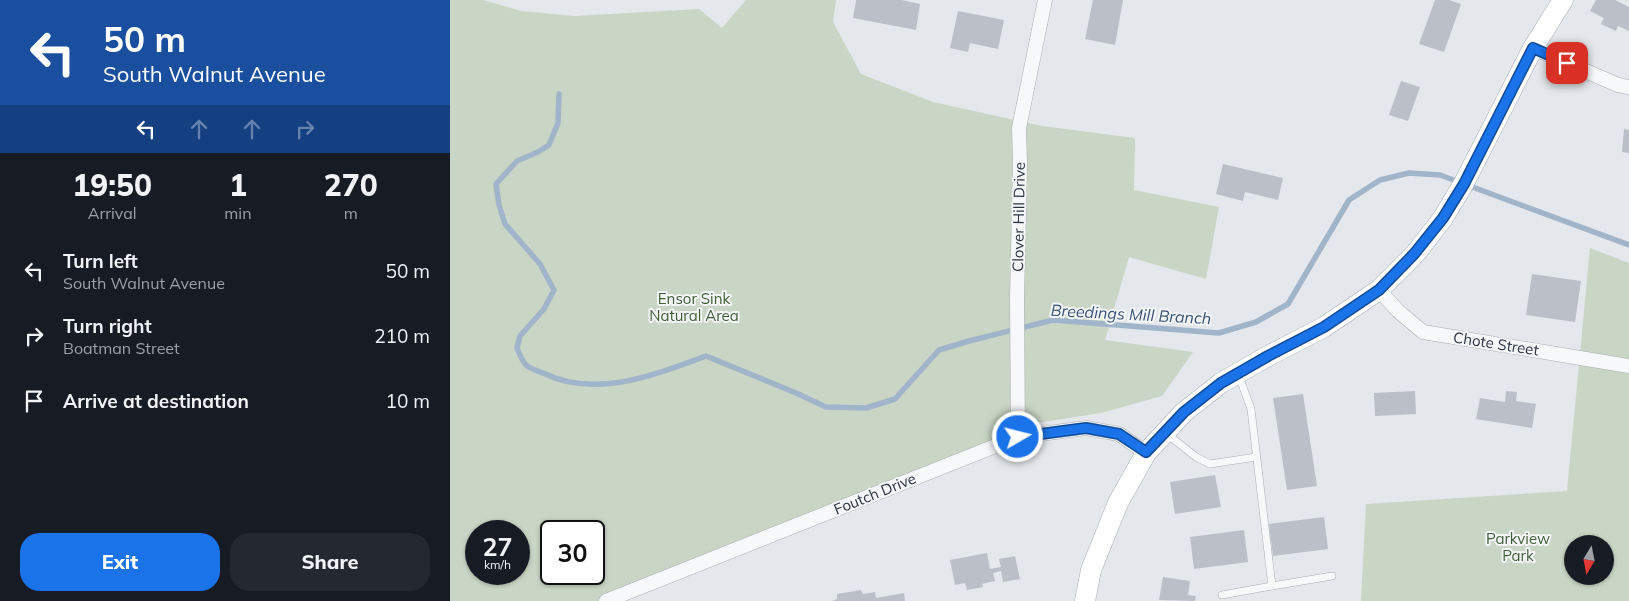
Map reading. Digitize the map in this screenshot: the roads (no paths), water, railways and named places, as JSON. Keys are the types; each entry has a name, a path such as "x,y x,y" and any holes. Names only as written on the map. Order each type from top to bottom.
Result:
{"street":[{"name":"Clover Hill Drive","path":"1018,437 1019,128 1044,0"},
{"path":"1085,601 1091,570 1118,503 1146,452 1184,412 1221,383 1324,327 1379,290 1414,254 1443,218 1464,184 1533,48 1563,0"},
{"path":"1533,48 1629,88"},
{"name":"Chote Street","path":"1379,290 1398,311 1423,332 1629,366"},
{"name":"Foutch Drive","path":"606,601 1018,437 1086,428 1119,434 1146,452"}],"lane":[{"path":"1238,373 1251,409 1272,586"},
{"path":"1165,433 1196,457 1210,464 1256,457"},
{"path":"1222,595 1332,576"}],"waterway":[{"name":"Breedings Mill Branch","path":"559,94 558,123 549,145 517,161 496,184 499,205 505,224 540,264 554,290 544,309 520,336 517,348 520,355 532,369 563,381 583,384 604,384 646,377 706,356 826,407 866,408 895,399 939,350 1053,320 1219,333 1256,322 1288,304 1349,200 1380,180 1409,173 1440,175 1629,245"}],"park label":[{"name":"Ensor Sink Natural Area","path":"694,308"},
{"name":"Parkview Park","path":"1518,548"}]}
